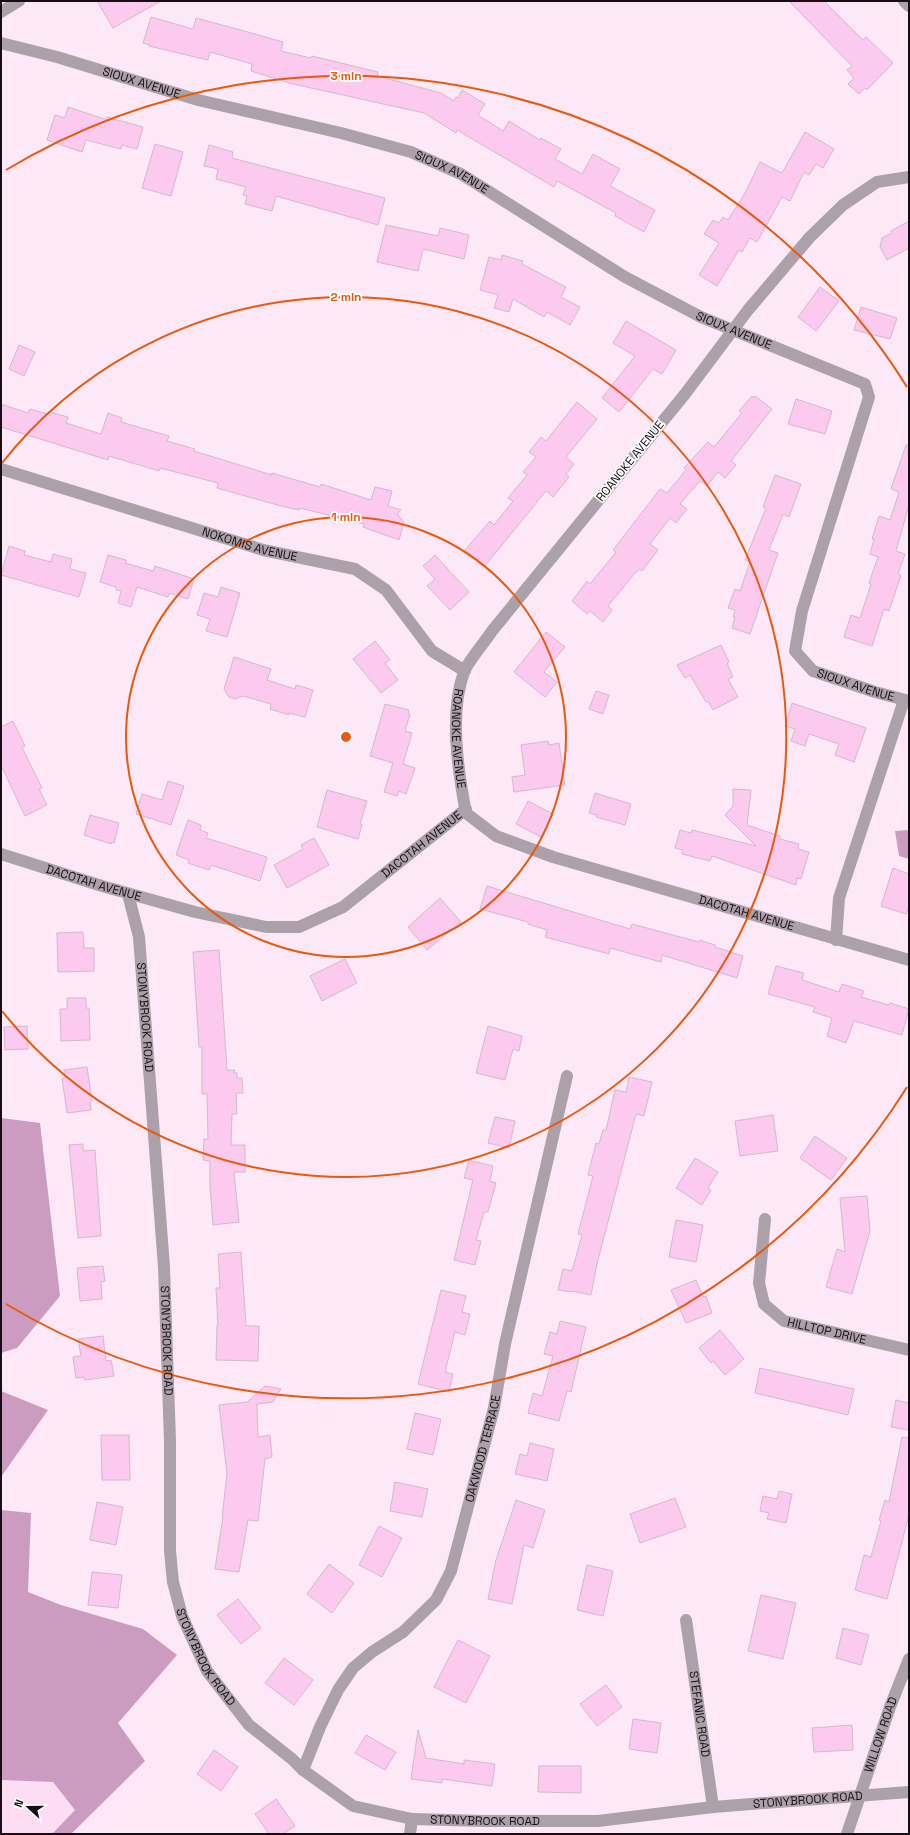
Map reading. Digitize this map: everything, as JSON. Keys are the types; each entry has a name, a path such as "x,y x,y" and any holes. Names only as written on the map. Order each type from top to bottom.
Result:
{"street":[{"path":"1,12 19,1"},
{"path":"904,1 909,6"},
{"name":"SIOUX AVENUE","path":"1,43 57,57 198,100 341,133 411,152 461,174 625,277 701,317 865,384 869,397 802,611 795,651 813,671 875,692 907,700 839,898 836,940"},
{"name":"ROANOKE AVENUE","path":"466,809 458,767 458,704 465,671 492,632 685,394 732,330 810,236 843,205 877,182 909,177"},
{"name":"NOKOMIS AVENUE","path":"1,469 263,550 355,569 386,590 432,650 465,671"},
{"name":"DACOTAH AVENUE","path":"1,854 128,894 196,912 266,927 299,927 343,907 466,809 466,813 496,836 553,857 909,960"},
{"name":"STONYBROOK ROAD","path":"128,894 139,937 164,1267 170,1441 170,1551 173,1582 182,1616 207,1671 249,1725 292,1759 303,1770 353,1806 412,1819 485,1821 598,1821 713,1808 909,1792"},
{"name":"OAKWOOD TERRACE","path":"303,1770 320,1727 338,1690 353,1668 372,1652 403,1632 436,1600 452,1571 494,1408 505,1344 567,1076"},
{"name":"HILLTOP DRIVE","path":"765,1219 759,1283 764,1304 784,1321 909,1350"},
{"name":"STEFANIC ROAD","path":"686,1620 713,1808"},
{"name":"WILLOW ROAD","path":"847,1834 890,1707 909,1659"},
{"path":"410,1834 412,1819"}],"shaded area":[{"path":"909,830 909,859 899,856 895,831"},
{"path":"1,1118 40,1123 60,1296 17,1348 1,1353"},
{"path":"1,1391 48,1410 1,1477"},
{"path":"1,1510 31,1513 28,1592 61,1605 143,1629 177,1655 118,1723 145,1761 71,1834 52,1834 75,1810 53,1782 1,1780"},
{"path":"1,1780 53,1782 75,1810 52,1834 1,1834"}],"building":[{"path":"97,1 161,1 113,28"},
{"path":"789,1 824,1 863,40 866,37 893,63 867,90 865,88 859,94 848,84 854,78 847,70 852,66"},
{"path":"151,17 193,29 196,18 248,32 283,42 281,51 311,58 312,56 378,72 377,76 441,93 454,101 456,97 458,98 462,90 485,104 478,115 503,131 509,121 540,140 541,138 561,149 555,159 582,174 593,154 620,169 610,186 655,210 644,232 615,216 616,213 557,181 554,187 457,130 456,133 424,113 289,83 251,71 252,64 210,52 208,60 149,46 150,45 143,43"},
{"path":"68,107 107,120 107,117 143,127 137,149 122,145 121,149 86,140 82,152 47,140 55,115 65,118"},
{"path":"805,132 834,149 823,168 816,164 809,175 804,172 790,201 782,197 757,242 750,238 742,252 739,250 717,286 699,275 719,243 704,234 713,220 719,223 723,217 728,220 745,193 760,162 782,173"},
{"path":"155,144 183,152 171,196 142,188"},
{"path":"209,145 233,152 232,158 385,198 378,225 276,196 272,211 245,204 247,196 243,195 246,187 216,179 218,169 204,166"},
{"path":"909,221 909,248 887,260 880,247 882,238"},
{"path":"386,225 438,236 440,228 469,235 464,259 423,249 418,271 377,262"},
{"path":"502,255 523,261 522,264 566,287 561,297 580,307 570,325 547,312 544,317 513,299 509,312 494,308 498,295 480,290 489,257 501,260"},
{"path":"820,287 839,301 816,331 798,317"},
{"path":"861,307 897,318 890,339 854,330"},
{"path":"626,321 676,350 662,374 653,369 619,412 602,398 635,356 613,343"},
{"path":"19,345 35,352 24,376 9,369"},
{"path":"752,396 754,398 755,396 772,409 731,461 736,465 725,478 718,472 707,486 700,481 680,504 687,509 676,523 670,518 650,544 658,550 642,571 640,569 635,573 608,606 612,610 603,622 590,611 587,614 572,601 587,581 590,584 616,552 613,550 660,489 667,493 686,470 684,468 708,442 714,447 742,413 739,411"},
{"path":"796,399 832,411 825,434 788,424"},
{"path":"577,402 597,419 566,457 574,464 566,474 569,477 553,497 546,491 484,567 465,550 490,521 494,525 513,501 508,498 527,475 523,472 536,457 529,452 541,437 546,441"},
{"path":"1,404 28,413 30,409 68,417 66,423 101,434 108,413 122,418 121,422 169,436 167,441 272,475 272,473 320,487 321,484 371,500 375,487 392,491 388,506 401,510 397,514 404,522 399,540 363,527 364,524 300,508 299,510 281,506 217,488 218,483 160,468 159,471 109,456 108,460 1,427"},
{"path":"906,445 909,445 909,505 896,551 905,554 898,574 901,575 889,611 884,609 872,646 844,637 851,615 860,618 871,584 869,583 878,557 870,554 874,539 872,539 879,516 890,520 899,492 891,489"},
{"path":"775,475 801,484 789,517 783,514 769,550 778,553 750,634 732,628 735,610 728,608 735,589 740,591 750,562 745,560 766,508 763,507"},
{"path":"9,546 25,551 24,555 51,562 53,554 72,559 70,569 86,573 79,597 1,575"},
{"path":"108,555 126,560 125,563 153,571 155,566 194,579 188,599 169,593 168,597 137,587 131,607 118,603 121,591 116,590 116,587 100,582"},
{"path":"435,555 469,592 450,610 427,586 435,579 423,566"},
{"path":"221,587 240,593 227,637 206,631 210,619 197,615 204,593 218,597"},
{"path":"546,632 565,647 544,672 557,682 545,697 514,672"},
{"path":"375,641 390,660 385,663 398,680 381,693 353,659"},
{"path":"721,645 729,662 727,663 733,677 728,679 738,697 713,710 708,701 706,702 690,675 685,678 677,665"},
{"path":"234,657 271,669 267,680 295,689 296,685 313,690 305,717 289,713 289,715 270,709 271,704 243,696 235,699 229,697 224,689"},
{"path":"596,691 609,695 603,714 589,709"},
{"path":"792,703 866,728 854,762 835,755 839,744 809,734 805,746 791,741 795,729 785,726"},
{"path":"385,704 409,710 408,713 410,714 405,731 412,733 403,764 415,768 406,794 399,791 397,796 384,792 393,763 370,756"},
{"path":"13,721 25,746 22,747 42,788 39,789 47,805 25,816 1,765 1,727"},
{"path":"548,741 549,745 559,743 565,785 514,792 512,777 525,775 521,745"},
{"path":"168,781 184,786 171,825 136,814 142,794 162,800"},
{"path":"733,789 751,790 747,825 780,836 780,839 799,844 798,849 809,852 801,879 797,878 796,885 712,856 710,861 682,854 683,850 675,848 680,830 691,833 692,830 756,846 725,815 733,806"},
{"path":"327,790 367,801 360,824 362,825 358,839 317,827"},
{"path":"595,793 631,804 625,825 596,817 597,815 589,813"},
{"path":"528,801 553,814 541,837 516,824"},
{"path":"90,815 119,823 114,843 112,842 111,844 84,835"},
{"path":"188,820 201,825 200,830 208,833 206,838 267,857 260,881 211,865 209,870 188,863 189,860 176,855"},
{"path":"314,838 329,865 287,888 274,865 303,849 301,845"},
{"path":"893,868 909,874 909,906 906,914 881,906"},
{"path":"487,886 630,929 632,924 715,945 715,947 743,956 737,978 662,955 661,962 610,948 609,954 545,937 547,930 528,924 528,922 480,909"},
{"path":"440,898 461,922 427,950 408,927"},
{"path":"83,932 84,948 94,948 94,971 58,972 57,933"},
{"path":"219,950 227,1070 235,1070 234,1073 237,1073 237,1078 242,1078 243,1093 236,1093 237,1114 232,1114 231,1145 245,1145 245,1172 234,1172 239,1222 213,1225 210,1161 203,1160 204,1139 208,1139 207,1094 202,1094 202,1047 199,1047 193,952"},
{"path":"345,959 357,983 322,1001 310,976"},
{"path":"776,966 804,973 802,980 839,992 842,984 864,991 861,997 889,1005 890,1003 909,1009 902,1035 854,1021 846,1043 827,1036 832,1018 813,1012 815,1007 768,994"},
{"path":"67,998 86,998 86,1008 89,1008 90,1040 61,1041 60,1009 67,1009"},
{"path":"27,1026 28,1049 5,1050 4,1027"},
{"path":"488,1026 522,1036 519,1051 513,1049 505,1080 476,1073"},
{"path":"87,1067 92,1100 90,1101 91,1110 67,1113 62,1078 65,1078 64,1070"},
{"path":"629,1077 652,1082 644,1116 636,1114 597,1264 591,1295 558,1290 563,1269 572,1271 582,1235 578,1234 593,1176 588,1175 596,1143 599,1144 603,1130 606,1130 615,1090 626,1092"},
{"path":"773,1115 778,1151 740,1156 735,1121"},
{"path":"495,1117 515,1121 509,1148 488,1143"},
{"path":"815,1136 847,1158 831,1180 800,1158"},
{"path":"83,1144 83,1151 95,1150 101,1236 78,1238 69,1145"},
{"path":"695,1158 718,1172 708,1188 711,1190 702,1205 676,1188"},
{"path":"469,1160 493,1166 490,1181 496,1183 488,1212 484,1212 476,1240 481,1241 475,1265 454,1260 473,1180 464,1178"},
{"path":"867,1196 870,1231 852,1294 826,1287 837,1249 845,1252 840,1198"},
{"path":"676,1220 703,1225 696,1262 669,1257"},
{"path":"241,1252 246,1326 259,1326 258,1361 216,1360 218,1325 216,1288 220,1288 218,1254"},
{"path":"103,1266 105,1281 101,1282 102,1299 80,1301 77,1268"},
{"path":"696,1280 703,1297 706,1296 712,1313 686,1323 671,1290"},
{"path":"441,1290 466,1296 462,1312 470,1314 465,1335 455,1332 445,1372 453,1374 449,1392 418,1384"},
{"path":"560,1321 586,1327 571,1392 567,1391 559,1421 528,1413 533,1393 542,1396 553,1356 544,1354 550,1332 557,1334"},
{"path":"720,1330 744,1359 725,1375 713,1361 711,1363 699,1348"},
{"path":"103,1336 106,1361 111,1360 114,1376 85,1380 84,1377 76,1378 73,1357 81,1356 78,1339"},
{"path":"760,1368 854,1389 848,1415 755,1393"},
{"path":"265,1386 281,1389 273,1402 257,1404 258,1437 270,1435 272,1457 265,1459 258,1521 248,1520 239,1572 215,1569 223,1517 227,1474 219,1405 247,1402"},
{"path":"896,1400 909,1403 909,1430 891,1427"},
{"path":"415,1413 441,1419 433,1455 407,1449"},
{"path":"101,1435 129,1435 130,1480 102,1480"},
{"path":"902,1437 909,1438 909,1515 887,1599 855,1590 864,1555 871,1557 885,1500 889,1502"},
{"path":"530,1443 554,1449 547,1481 515,1474 520,1454 527,1456"},
{"path":"395,1482 428,1489 422,1517 390,1511"},
{"path":"779,1491 792,1494 786,1523 767,1519 769,1513 760,1511 763,1496 777,1499"},
{"path":"675,1498 686,1527 640,1543 630,1514"},
{"path":"516,1500 545,1510 533,1548 524,1545 512,1604 488,1599 496,1560"},
{"path":"97,1502 123,1507 116,1545 90,1540"},
{"path":"379,1526 402,1538 382,1577 359,1565"},
{"path":"329,1564 354,1583 332,1613 307,1594"},
{"path":"587,1565 613,1571 603,1616 577,1610"},
{"path":"92,1572 122,1575 118,1608 88,1605"},
{"path":"761,1595 796,1603 783,1659 748,1651"},
{"path":"238,1599 261,1628 241,1644 217,1615"},
{"path":"843,1628 869,1635 861,1665 836,1658"},
{"path":"458,1640 490,1656 466,1703 434,1687"},
{"path":"284,1658 313,1680 294,1705 265,1683"},
{"path":"606,1685 622,1707 597,1726 580,1704"},
{"path":"633,1719 661,1723 657,1753 629,1749"},
{"path":"852,1725 853,1750 814,1752 812,1728"},
{"path":"418,1730 426,1758 464,1764 464,1760 495,1764 492,1786 442,1779 442,1783 411,1779"},
{"path":"366,1735 396,1752 385,1770 355,1753"},
{"path":"214,1750 238,1767 221,1791 197,1774"},
{"path":"539,1766 581,1766 581,1793 538,1792"},
{"path":"276,1799 295,1826 283,1834 269,1834 255,1814"}]}
